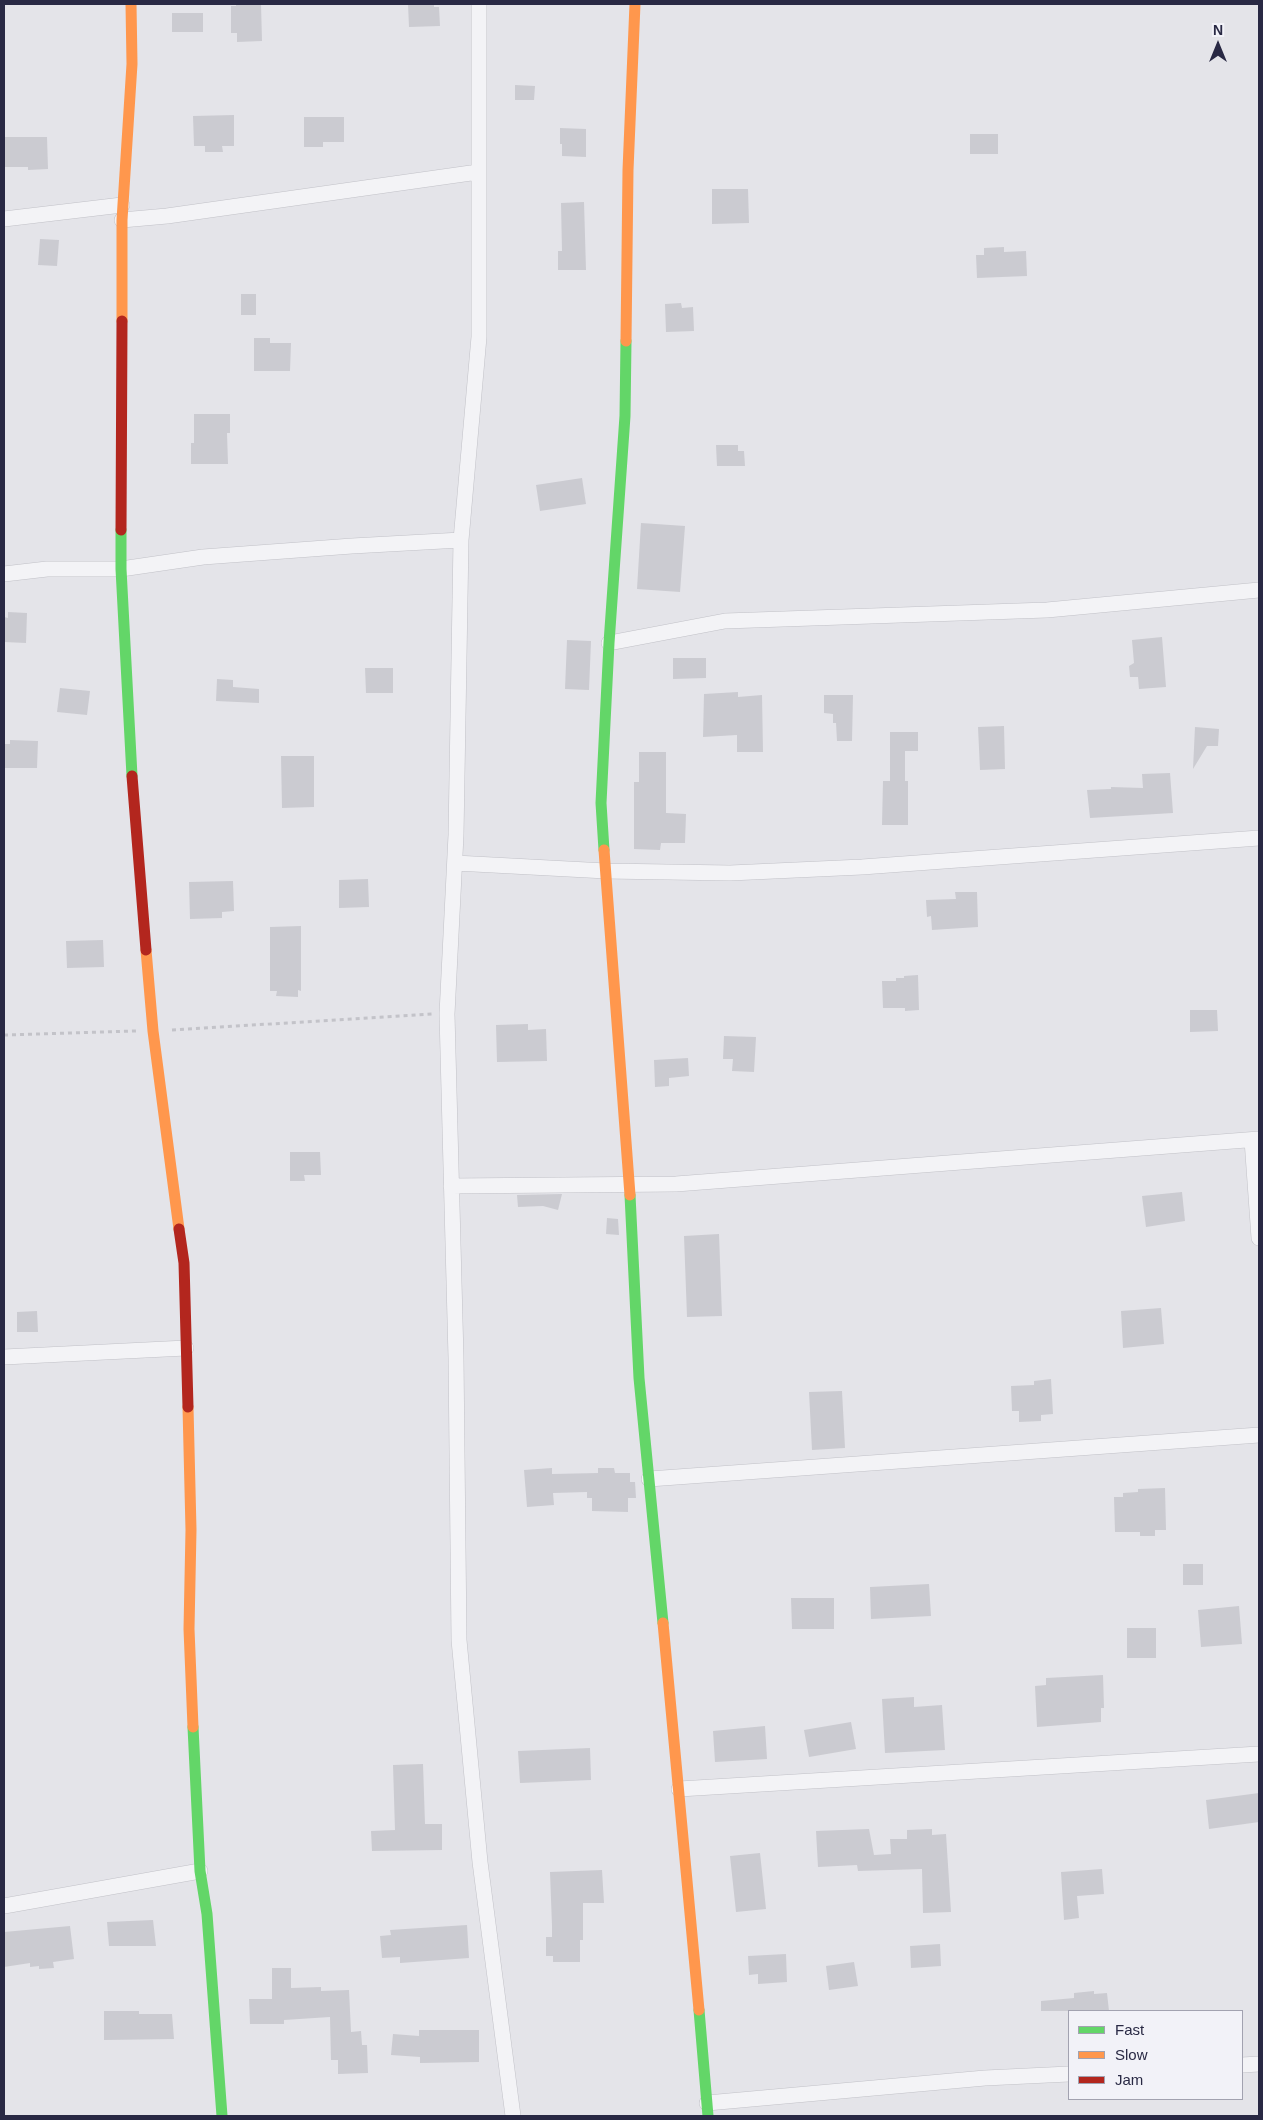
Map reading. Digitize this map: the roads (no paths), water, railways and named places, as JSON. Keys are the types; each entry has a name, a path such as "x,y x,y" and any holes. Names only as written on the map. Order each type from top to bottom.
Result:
{"street":[{"path":"131,4 132,64 122,213 121,569 135,824 153,1031 184,1263 191,1530 188,1629 200,1872 207,1914 222,2116"},
{"path":"479,4 479,337 461,540 455,863 447,1014 456,1358 460,1640 480,1862 513,2116"},
{"path":"635,4 628,170 625,416 609,643 601,802 629,1183 639,1378 708,2110 985,2078 1068,2074"},
{"path":"4,219 122,213 166,216 478,172"},
{"path":"4,574 47,569 121,569 203,557 461,540"},
{"path":"609,643 725,621 1047,610 1259,590"},
{"path":"455,863 606,871 730,873 853,868 1259,838"},
{"path":"451,1186 676,1184 1256,1139 1259,1238"},
{"path":"4,1357 186,1348"},
{"path":"649,1479 1259,1435"},
{"path":"679,1789 1259,1754"},
{"path":"4,1906 200,1872"},
{"path":"1243,2065 1259,2064"}]}
